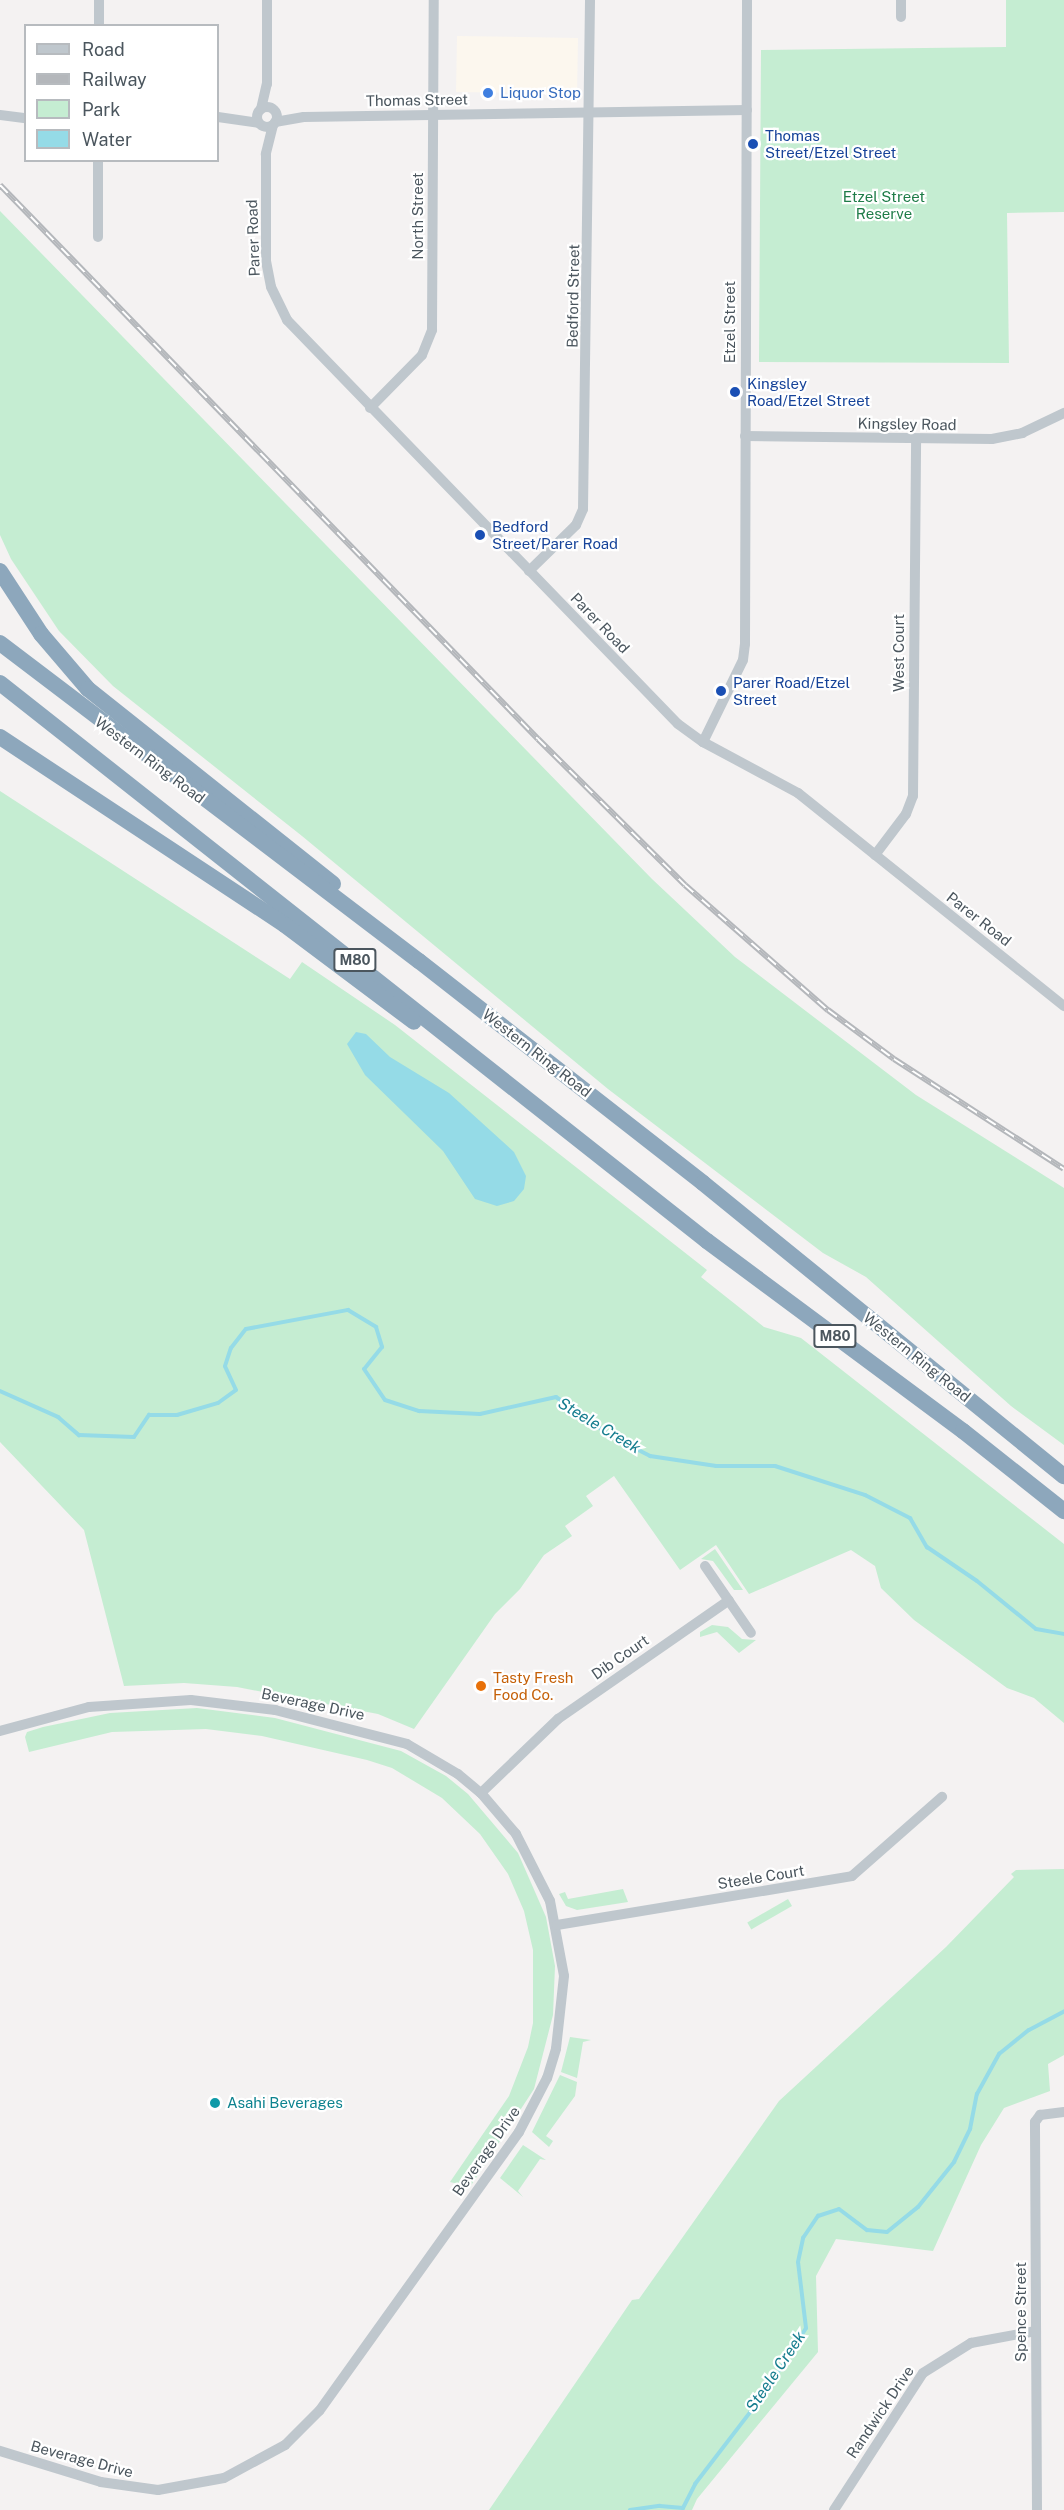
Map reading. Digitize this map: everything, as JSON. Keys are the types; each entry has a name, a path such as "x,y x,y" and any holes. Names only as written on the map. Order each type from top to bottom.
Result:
{"highway":[{"path":"0,571 41,634 88,689 348,895 419,961"},
{"name":"Western Ring Road","path":"0,643 419,961 703,1184 1064,1476"},
{"name":"Western Ring Road","path":"0,683 707,1241 963,1431 1064,1511"},
{"path":"0,737 285,925 707,1241"}],"street":[{"path":"99,0 99,24"},
{"name":"Parer Road","path":"267,0 266,253 274,298 286,320 678,724 703,742 790,788 1064,1006"},
{"name":"North Street","path":"370,408 414,364 431,339 434,0"},
{"name":"Bedford Street","path":"529,571 576,525 583,509 590,0"},
{"name":"Etzel Street","path":"703,742 743,660 747,0"},
{"path":"900,17 901,0"},
{"name":"Thomas Street","path":"219,117 747,110"},
{"path":"0,116 24,118"},
{"path":"98,162 98,237"},
{"name":"Kingsley Road","path":"745,436 1003,438 1032,430 1064,414"},
{"name":"West Court","path":"875,855 906,814 912,796 916,439"},
{"path":"705,1566 751,1633"},
{"name":"Dib Court","path":"481,1793 558,1719 729,1600"},
{"name":"Beverage Drive","path":"0,1731 55,1715 123,1703 191,1700 242,1704 356,1728 406,1744 441,1763 481,1793 530,1856 557,1925 564,1976 561,2024 547,2078 535,2105 342,2380 302,2430 264,2460 224,2478 158,2490 101,2482 0,2451"},
{"name":"Steele Court","path":"557,1925 852,1875 942,1797"},
{"name":"Spence Street","path":"1037,2510 1035,2122 1040,2115 1064,2112"},
{"name":"Randwick Drive","path":"834,2510 916,2382 934,2363 970,2343 1036,2331"}],"shaded area":[{"path":"457,36 578,38 577,94 456,92"}],"green space":[{"name":"Etzel Street Reserve","path":"1006,0 1064,0 1064,212 1007,213 1009,363 759,362 761,50 1006,47"},
{"path":"0,211 652,879 735,957 916,1095 1064,1188 1064,1445 1011,1406 866,1277 823,1253 608,1089 302,836 113,686 59,631 11,559 0,535"},
{"path":"0,791 290,979 302,962 395,1025 707,1270 701,1277 764,1327 801,1338 1064,1544 1064,1723 1034,1698 1007,1688 914,1620 881,1588 875,1566 851,1550 749,1594 716,1545 680,1570 614,1476 586,1496 593,1506 565,1526 572,1536 544,1555 520,1589 495,1614 414,1729 378,1714 237,1687 184,1683 124,1686 84,1530 0,1442"},
{"path":"715,1549 743,1590 734,1590 713,1561 701,1559"},
{"path":"712,1625 728,1627 742,1639 756,1640 739,1653 717,1632 700,1637 700,1632"},
{"path":"197,1708 275,1718 401,1751 446,1776 468,1794 518,1853 546,1917 555,1966 553,2015 534,2089 470,2187 450,2182 509,2096 528,2047 533,2023 533,1950 524,1911 508,1874 480,1834 442,1798 392,1768 367,1760 262,1736 206,1729 112,1732 29,1752 25,1737 27,1732 43,1727 110,1713"},
{"path":"1064,1869 1064,2055 1048,2064 1050,2091 1004,2108 981,2145 933,2251 836,2239 816,2276 818,2352 697,2499 692,2510 489,2510 632,2300 639,2299 779,2101 946,1947 1014,1877 1011,1874 1016,1870"},
{"path":"623,1889 628,1902 577,1910 566,1906 559,1894 565,1892 568,1899"},
{"path":"788,1899 792,1906 751,1929 747,1922"},
{"path":"570,2037 591,2040 583,2042 577,2078 561,2072"},
{"path":"560,2075 577,2082 575,2096 546,2136 553,2141 549,2147 532,2132"},
{"path":"523,2145 546,2160 540,2159 518,2191 523,2197 500,2178"}],"water":[{"path":"356,1032 366,1034 390,1057 449,1093 514,1152 526,1176 524,1189 514,1201 497,1206 475,1199 443,1151 365,1075 347,1044"}],"waterway":[{"name":"Steele Creek","path":"0,1391 58,1417 79,1435 134,1437 149,1415 177,1415 218,1403 236,1390 225,1366 231,1348 246,1329 348,1310 376,1327 382,1347 364,1369 385,1400 419,1411 480,1414 556,1397 611,1436 650,1456 716,1466 775,1466 865,1495 910,1518 927,1547 977,1581 1036,1629 1064,1634"},
{"name":"Steele Creek","path":"630,2510 660,2506 683,2508 695,2484 764,2394 806,2328 798,2262 803,2238 818,2216 839,2209 867,2230 887,2232 918,2207 954,2162 970,2129 977,2094 999,2054 1029,2030 1064,2011"}],"railway":[{"path":"0,185 538,739 685,885 828,1010 894,1059 1064,1169"}],"place":[{"name":"Liquor Stop","path":"488,93"},
{"name":"Thomas Street/Etzel Street","path":"753,144"},
{"name":"Kingsley Road/Etzel Street","path":"735,392"},
{"name":"Bedford Street/Parer Road","path":"480,535"},
{"name":"Parer Road/Etzel Street","path":"721,691"},
{"name":"Tasty Fresh Food Co.","path":"481,1686"},
{"name":"Asahi Beverages","path":"215,2103"}]}
